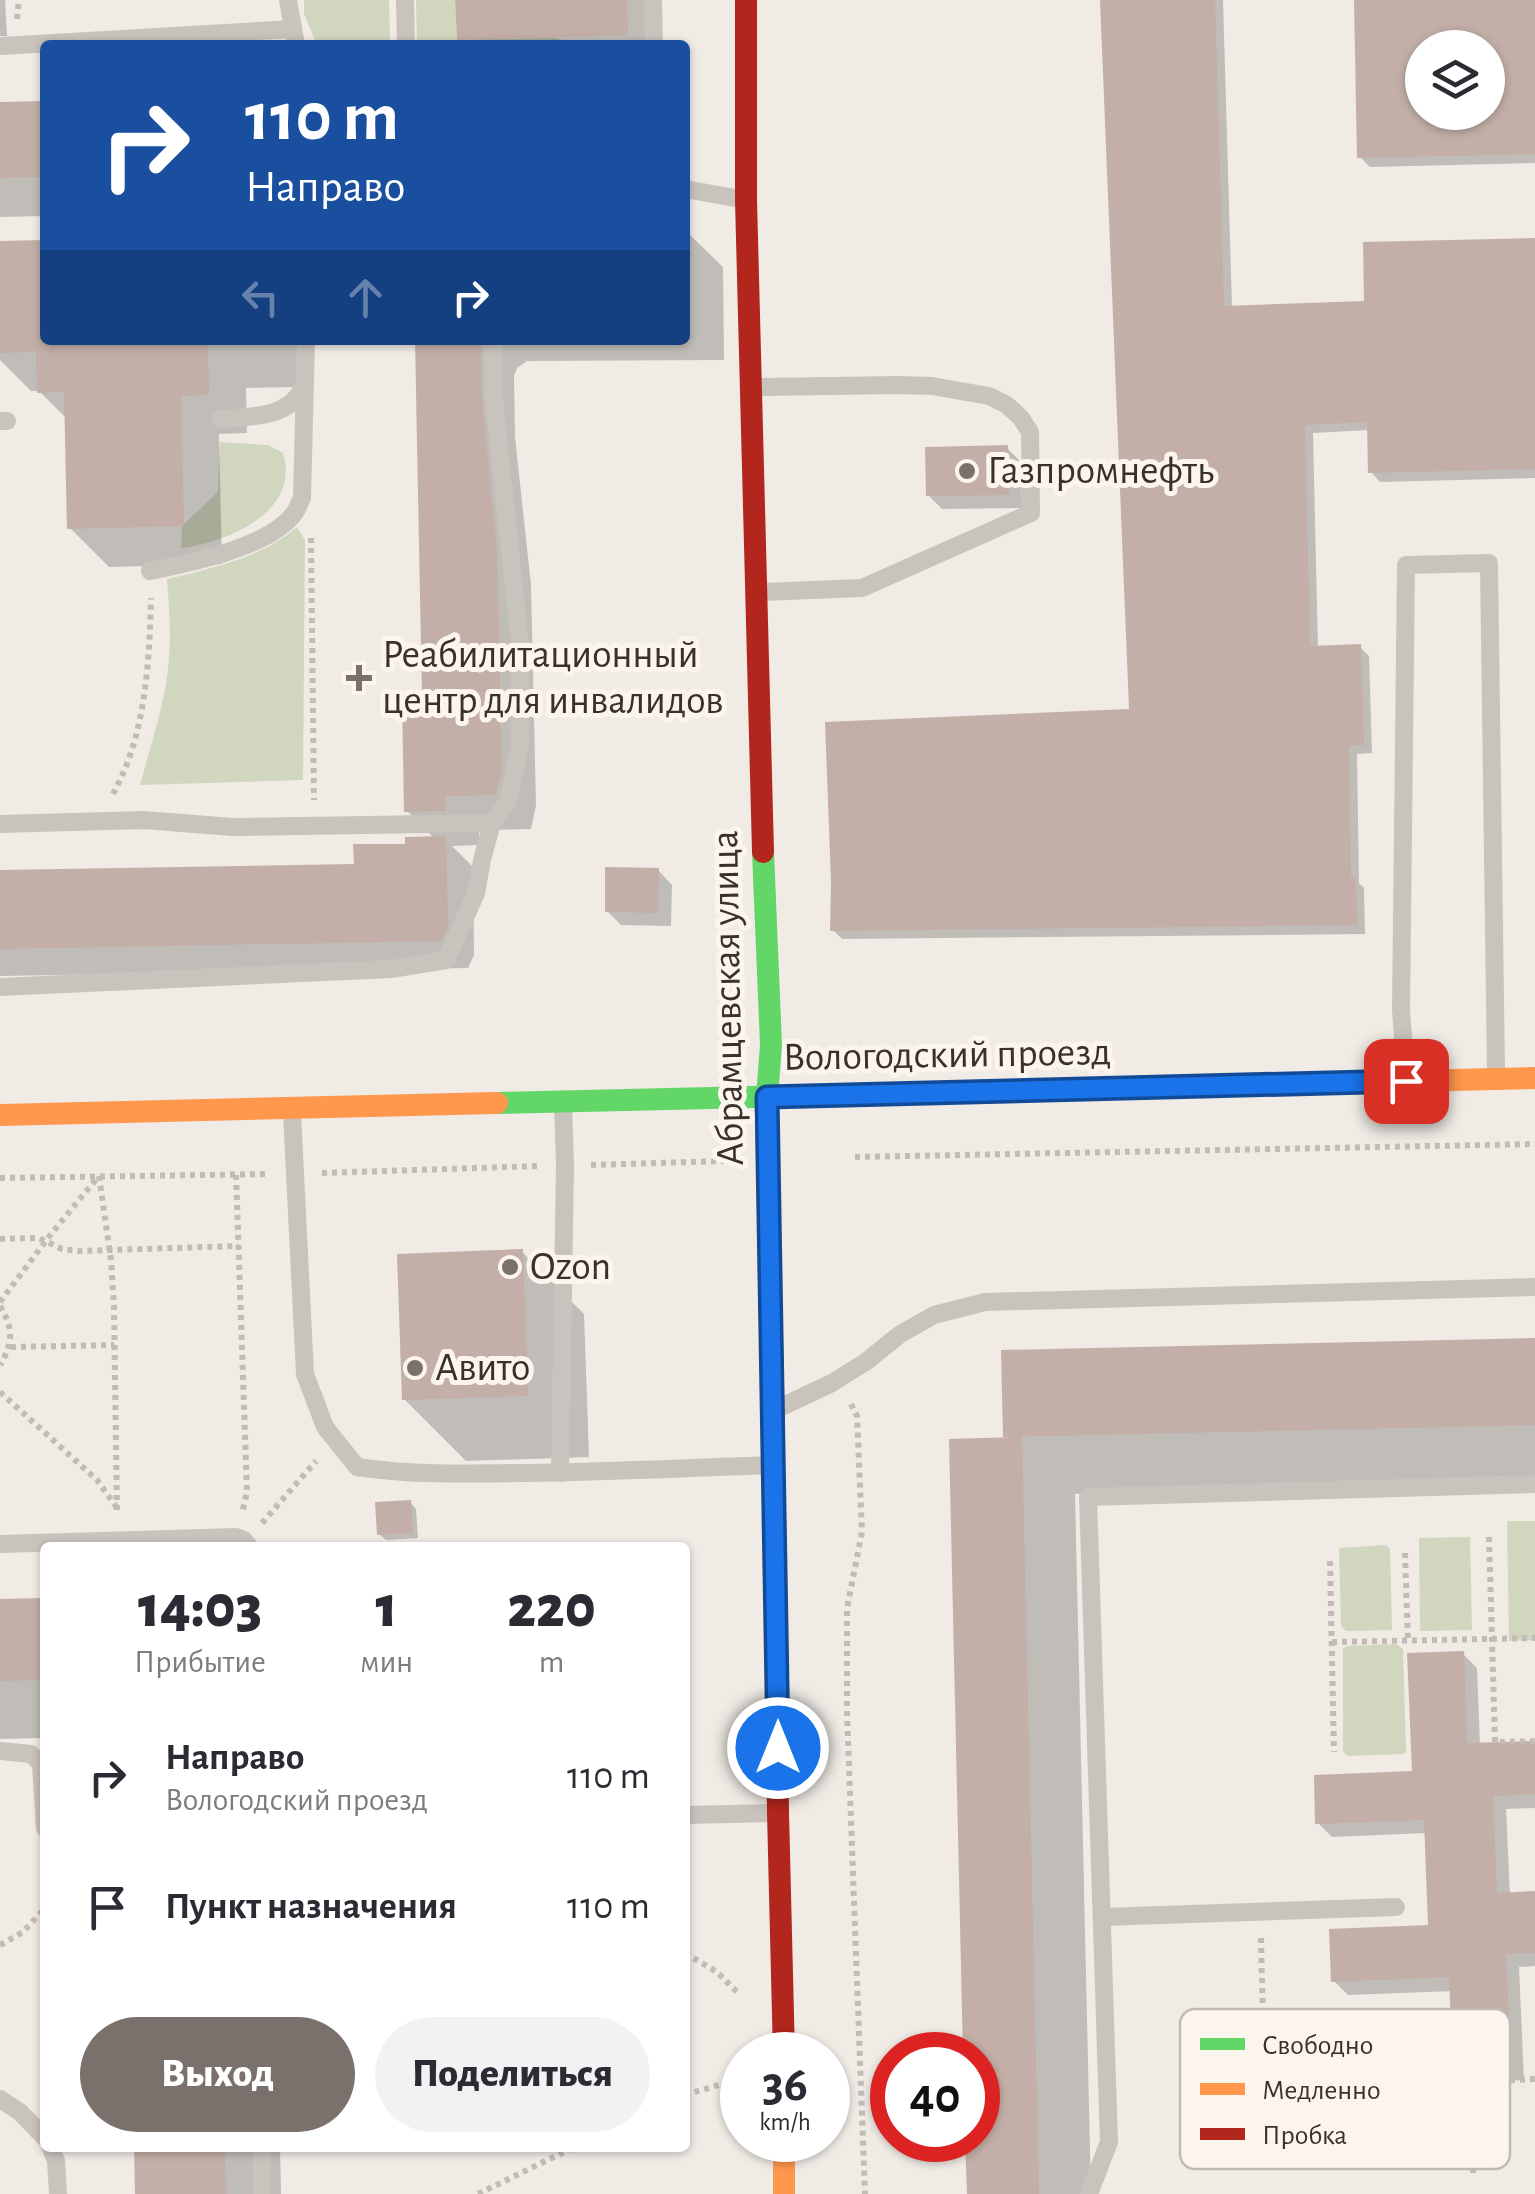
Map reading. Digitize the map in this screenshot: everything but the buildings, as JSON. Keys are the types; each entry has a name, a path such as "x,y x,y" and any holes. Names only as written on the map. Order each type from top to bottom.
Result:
{"street":[{"name":"Абрамцевская улица","path":"746,0 746,200 771,1045 767,1097 783,2032"},
{"name":"Вологодский проезд","path":"0,1115 1535,1078"},
{"path":"784,2162 784,2194"}],"lane":[{"path":"197,40 295,37 288,0"},
{"path":"405,0 406,40"},
{"path":"653,0 654,40"},
{"path":"0,46 40,45"},
{"path":"690,190 746,200"},
{"path":"150,571 220,555 266,536 294,515 302,498 306,345"},
{"path":"0,987 391,969 446,960 476,893 492,823 508,802 520,745 520,644 494,399 493,345"},
{"path":"752,388 898,385 978,393 1007,405 1030,432 1031,513 862,588 756,592"},
{"path":"221,418 270,415 299,397 304,387"},
{"path":"270,415 293,426 303,438"},
{"path":"1406,1081 1401,1010 1406,565 1489,564 1496,1079"},
{"path":"0,824 144,820 232,827 492,823"},
{"path":"560,1473 565,1165 562,1100"},
{"path":"292,1108 305,1374 326,1427 356,1467 400,1474 560,1473 775,1464"},
{"path":"774,1410 832,1383 934,1314 985,1302 1535,1287"},
{"path":"1089,2194 1109,2142 1088,1497 1535,1484"},
{"path":"59,1542 228,1537 246,1542"},
{"path":"0,1544 40,1543"},
{"path":"0,1751 31,1754 40,1763"},
{"path":"690,1815 778,1813"},
{"path":"1102,1916 1396,1907"},
{"path":"0,2099 40,2133"},
{"path":"53,2152 58,2194"},
{"path":"262,2152 262,2194"}],"path":[{"path":"298,506 312,535 314,827"},
{"path":"97,822 127,769 142,713 149,660 149,526"},
{"path":"855,1157 1535,1144"},
{"path":"0,1178 725,1161"},
{"path":"228,1537 241,1517 247,1492 236,1175"},
{"path":"0,1366 10,1347 8,1323 0,1304 99,1176"},
{"path":"99,1176 114,1306 118,1540"},
{"path":"0,1240 38,1238 62,1250 238,1246"},
{"path":"10,1347 114,1344"},
{"path":"832,1383 849,1400 857,1416 859,1443 862,1532 846,1608 846,1713 865,2194"},
{"path":"0,1392 97,1480 117,1508"},
{"path":"259,1529 336,1439"},
{"path":"1489,1536 1494,1742 1535,1741"},
{"path":"1405,1553 1408,1641"},
{"path":"1330,1561 1334,1752"},
{"path":"1332,1642 1535,1638"},
{"path":"1260,1912 1263,2009"},
{"path":"0,1945 23,1932 40,1913"},
{"path":"690,1956 718,1972 739,1994"},
{"path":"1510,2081 1535,2080"},
{"path":"690,2094 720,2085"},
{"path":"478,2194 564,2152"}],"green space":[{"path":"304,0 389,0 390,40 315,40 304,14"},
{"path":"416,0 455,0 457,40 417,40"},
{"path":"556,38 562,40 457,40"},
{"path":"220,442 268,445 283,453 286,474 281,492 271,507 239,531 181,548 182,526 218,492"},
{"path":"297,527 305,540 303,780 140,785 167,675 167,579 252,554"},
{"path":"1507,1521 1535,1521 1535,1640 1509,1641"},
{"path":"1470,1537 1472,1630 1420,1631 1419,1538"},
{"path":"1386,1545 1390,1549 1392,1630 1346,1631 1341,1626 1339,1548"},
{"path":"1396,1644 1403,1649 1406,1752 1347,1756 1343,1751 1343,1648"}],"traffic: fast":[{"path":"763,852 771,1045 767,1097 773,1384"},
{"path":"497,1103 967,1092"}],"traffic: slow":[{"path":"967,1092 1535,1078"},
{"path":"0,1115 497,1103"},
{"path":"784,2162 784,2194"}],"traffic: jam":[{"path":"746,0 746,200 763,852"},
{"path":"773,1384 783,2032"}],"place":[{"name":"Газпромнефть","path":"967,471"},
{"name":"Реабилитационный центр для инвалидов","path":"359,678"},
{"name":"Ozon","path":"510,1267"},
{"name":"Авито","path":"415,1368"}],"route":[{"path":"778,1748 767,1097 1406,1081"}]}
